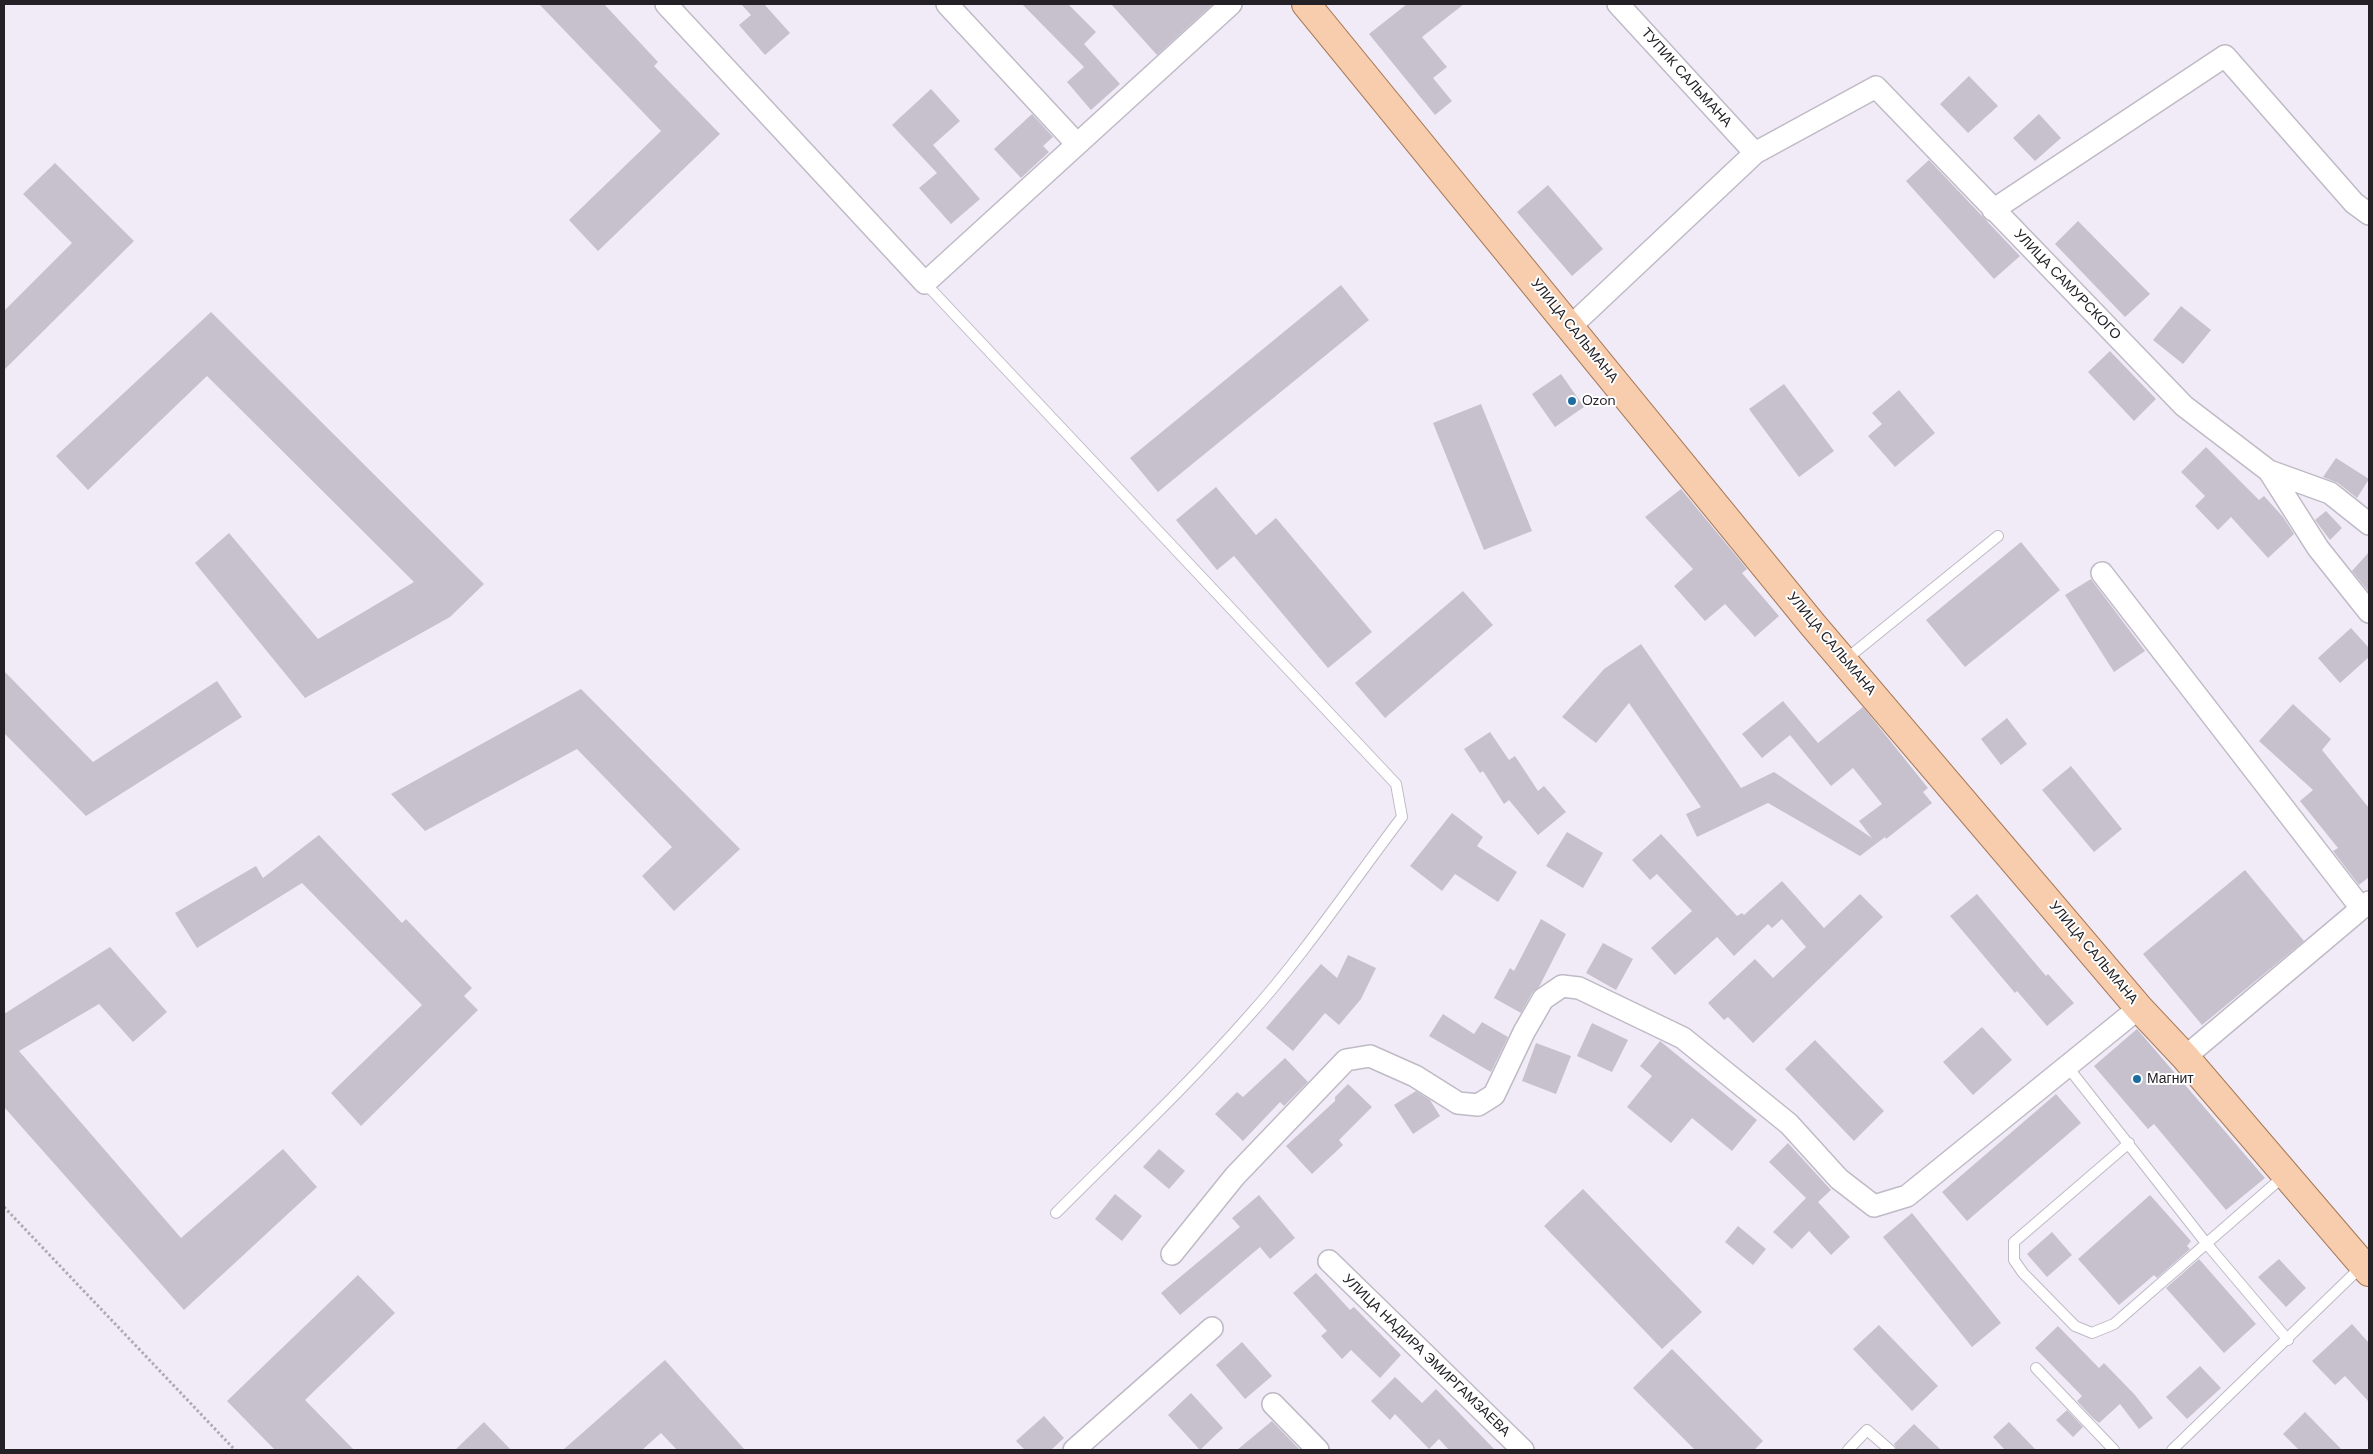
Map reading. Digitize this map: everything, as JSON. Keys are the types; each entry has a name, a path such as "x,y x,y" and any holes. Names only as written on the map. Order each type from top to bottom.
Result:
{"main road":[{"name":"УЛИЦА САЛЬМАНА","path":"1306,4 1844,660 2139,1008 2184,1057 2366,1269"}],"street":[{"path":"666,4 925,283 1231,4"},
{"path":"947,4 1077,144"},
{"name":"ТУПИК САЛЬМАНА","path":"1618,4 1755,153"},
{"path":"1994,210 2224,56 2354,203 2369,214"},
{"name":"УЛИЦА САМУРСКОГО","path":"1755,153 1876,87 2184,406 2270,471 2330,493 2369,524"},
{"path":"1570,327 1755,153"},
{"name":"УЛИЦА САМУРСКОГО","path":"2270,471 2318,548 2369,612"},
{"path":"2102,573 2365,905 2184,1057"},
{"path":"1172,1254 1235,1176 1346,1060 1370,1056 1415,1076 1458,1103 1478,1105 1494,1095 1524,1032 1543,998 1562,986 1579,988 1683,1038 1789,1124 1839,1178 1874,1206 1907,1196 2139,1008"},
{"name":"УЛИЦА НАДИРА ЭМИРГАМЗАЕВА","path":"1329,1262 1523,1450"},
{"path":"1074,1450 1212,1328"},
{"path":"1273,1404 1318,1450"}],"lane":[{"path":"925,283 1396,784 1402,816 1300,954 1248,1018 1162,1108 1056,1213"},
{"path":"1844,660 1998,536"},
{"path":"2067,1066 2129,1142 2206,1244 2288,1340"},
{"path":"2129,1142 2014,1242 2014,1260 2023,1274 2075,1326 2092,1333 2114,1324 2285,1174"},
{"path":"2173,1450 2288,1340 2366,1269"},
{"path":"2036,1368 2114,1450"},
{"path":"1848,1450 1867,1430 1890,1450"}],"path":[{"path":"4,1207 235,1450"}],"building":[{"path":"539,4 604,4 658,62 654,66 720,134 598,251 569,220 661,131"},
{"path":"741,4 764,4 790,33 765,55 739,25 751,15"},
{"path":"1022,4 1068,4 1096,32 1084,44 1120,84 1091,110 1067,82 1084,67"},
{"path":"1111,4 1213,4 1157,55"},
{"path":"1407,4 1464,4 1422,37 1447,67 1433,78 1452,101 1435,115 1369,34"},
{"path":"1969,76 1998,106 1968,133 1940,104"},
{"path":"931,89 960,121 933,145 980,199 951,224 919,188 937,173 892,125"},
{"path":"1032,114 1053,137 1043,146 1049,152 1021,178 994,149"},
{"path":"2039,114 2061,138 2035,161 2013,138"},
{"path":"1929,160 2020,256 1994,279 1906,181"},
{"path":"55,163 134,241 4,370 4,311 72,243 23,194"},
{"path":"1548,185 1603,249 1572,276 1517,212"},
{"path":"2078,221 2150,294 2125,317 2055,244"},
{"path":"1341,285 1369,320 1158,492 1130,458"},
{"path":"2181,306 2211,330 2183,364 2153,340"},
{"path":"211,312 484,584 450,617 305,698 195,563 229,533 318,639 414,582 207,376 88,490 56,456"},
{"path":"2110,351 2156,399 2134,421 2088,372"},
{"path":"1561,374 1584,407 1555,427 1532,394"},
{"path":"1784,384 1834,451 1799,477 1749,409"},
{"path":"1899,390 1935,433 1895,467 1868,436 1882,424 1872,413"},
{"path":"1481,404 1532,531 1484,550 1433,423"},
{"path":"2206,447 2259,500 2264,496 2283,517 2294,534 2268,558 2231,517 2218,530 2195,506 2205,496 2181,472"},
{"path":"2336,458 2369,479 2357,498 2338,483 2323,477"},
{"path":"1216,487 1256,535 1276,518 1372,632 1328,668 1234,556 1217,570 1176,520"},
{"path":"1681,489 1747,569 1742,573 1779,616 1755,637 1725,604 1705,621 1674,586 1693,569 1645,517"},
{"path":"2326,511 2342,528 2330,540 2315,520"},
{"path":"2021,542 2060,590 1965,667 1926,620"},
{"path":"2369,552 2369,592 2352,571"},
{"path":"2091,579 2145,651 2114,672 2065,595"},
{"path":"1463,591 1493,625 1385,718 1355,683"},
{"path":"2351,628 2369,648 2369,657 2340,683 2318,658"},
{"path":"1641,644 1741,788 1774,772 1872,838 1859,821 1882,804 1853,768 1831,786 1790,735 1762,758 1742,734 1783,701 1818,743 1863,707 1928,788 1923,792 1932,803 1886,839 1885,837 1860,856 1768,803 1697,837 1686,814 1701,807 1629,703 1596,743 1562,717 1604,669"},
{"path":"4,671 93,762 217,681 242,717 86,816 4,733"},
{"path":"581,689 740,849 674,911 642,876 672,847 577,749 425,831 391,794"},
{"path":"2293,704 2331,739 2322,750 2369,808 2369,877 2359,885 2333,851 2338,848 2300,801 2313,790 2259,741"},
{"path":"2007,718 2027,744 2001,765 1981,739"},
{"path":"1490,732 1509,760 1515,756 1538,791 1544,786 1566,812 1538,835 1509,800 1504,804 1483,771 1480,773 1464,749"},
{"path":"2071,766 2122,829 2094,852 2042,790"},
{"path":"1452,813 1483,837 1477,846 1517,872 1498,902 1455,874 1442,891 1410,866"},
{"path":"1567,832 1603,853 1583,888 1546,866"},
{"path":"1661,834 1737,916 1742,913 1744,915 1782,881 1824,928 1860,894 1883,917 1753,1043 1728,1017 1724,1020 1708,1003 1755,959 1773,978 1806,947 1782,919 1772,928 1768,924 1734,956 1717,937 1675,975 1651,948 1692,911 1657,874 1650,880 1632,860"},
{"path":"319,835 402,923 406,919 472,988 464,996 478,1010 361,1126 331,1093 422,1005 302,883 197,948 175,913 256,866 263,878"},
{"path":"2245,870 2304,941 2202,1025 2143,954"},
{"path":"1977,894 2046,976 2048,974 2074,1003 2047,1026 2017,991 2015,993 1950,916"},
{"path":"1541,919 1566,934 1539,987 1532,993 1521,1013 1494,998 1510,968 1514,971"},
{"path":"1603,943 1633,959 1616,990 1586,973"},
{"path":"110,947 167,1012 133,1042 99,1004 19,1051 181,1238 283,1149 317,1187 184,1310 4,1107 4,1014"},
{"path":"1348,955 1376,968 1361,999 1339,1025 1325,1013 1293,1051 1266,1028 1321,964 1337,978"},
{"path":"1443,1014 1474,1034 1482,1022 1508,1037 1491,1072 1429,1036"},
{"path":"1592,1023 1628,1040 1612,1072 1577,1056"},
{"path":"1982,1027 2012,1060 1973,1095 1943,1062"},
{"path":"2137,1029 2265,1178 2226,1210 2154,1124 2148,1129 2094,1066"},
{"path":"1815,1040 1884,1111 1854,1141 1785,1069"},
{"path":"1660,1041 1757,1120 1732,1151 1692,1118 1671,1143 1627,1107 1652,1076 1640,1066"},
{"path":"1536,1043 1571,1056 1556,1094 1522,1081"},
{"path":"1285,1058 1308,1082 1284,1106 1280,1102 1243,1141 1215,1114 1237,1092 1243,1097"},
{"path":"1348,1084 1372,1107 1339,1140 1343,1145 1312,1174 1286,1146 1335,1101 1335,1097"},
{"path":"1416,1091 1430,1100 1440,1116 1413,1134 1394,1105"},
{"path":"2056,1094 2081,1123 1967,1221 1942,1192"},
{"path":"1788,1143 1831,1190 1818,1202 1850,1237 1831,1255 1809,1231 1792,1249 1773,1232 1806,1198 1769,1162"},
{"path":"1159,1149 1185,1171 1169,1189 1143,1167"},
{"path":"1583,1189 1702,1312 1662,1349 1544,1226"},
{"path":"1115,1194 1142,1216 1122,1241 1095,1219"},
{"path":"1259,1195 1295,1238 1270,1259 1260,1247 1180,1315 1161,1293 1240,1227 1232,1218"},
{"path":"2150,1195 2191,1241 2187,1246 2190,1249 2157,1278 2154,1275 2119,1305 2078,1259"},
{"path":"1912,1213 2001,1323 1972,1347 1883,1237"},
{"path":"1738,1226 1766,1249 1753,1265 1725,1242"},
{"path":"2052,1232 2072,1255 2047,1277 2027,1254"},
{"path":"2199,1259 2256,1324 2224,1353 2166,1288"},
{"path":"2279,1259 2306,1288 2286,1307 2258,1277"},
{"path":"1316,1273 1350,1310 1354,1307 1401,1355 1380,1378 1351,1350 1342,1359 1321,1336 1327,1331 1293,1293"},
{"path":"358,1275 395,1313 305,1400 354,1450 275,1450 227,1401"},
{"path":"2352,1324 2369,1343 2369,1402 2345,1376 2335,1385 2312,1361"},
{"path":"1879,1325 1938,1386 1912,1411 1853,1349"},
{"path":"2058,1326 2099,1368 2104,1363 2135,1395 2153,1418 2139,1429 2120,1404 2099,1423 2093,1418 2077,1401 2082,1396 2035,1348"},
{"path":"1242,1342 1272,1376 1245,1399 1216,1365"},
{"path":"1672,1349 1763,1441 1754,1450 1695,1450 1633,1388"},
{"path":"665,1360 745,1450 677,1450 661,1433 642,1450 563,1450"},
{"path":"2200,1366 2221,1388 2187,1419 2166,1397"},
{"path":"1395,1377 1422,1403 1436,1389 1495,1450 1449,1450 1439,1439 1429,1449 1395,1414 1390,1420 1371,1401"},
{"path":"1191,1393 1223,1428 1200,1450 1168,1415"},
{"path":"2067,1410 2083,1427 2073,1437 2056,1420"},
{"path":"2305,1412 2342,1450 2299,1450 2283,1434"},
{"path":"1044,1416 1064,1438 1051,1450 1025,1450 1016,1441"},
{"path":"1272,1421 1300,1450 1237,1450"},
{"path":"484,1422 511,1450 455,1450"},
{"path":"2009,1422 2036,1450 2005,1450 1993,1437"},
{"path":"1914,1424 1941,1450 1897,1450 1894,1444"}],"place":[{"name":"Ozon","path":"1572,401"},
{"name":"Магнит","path":"2137,1079"}]}
